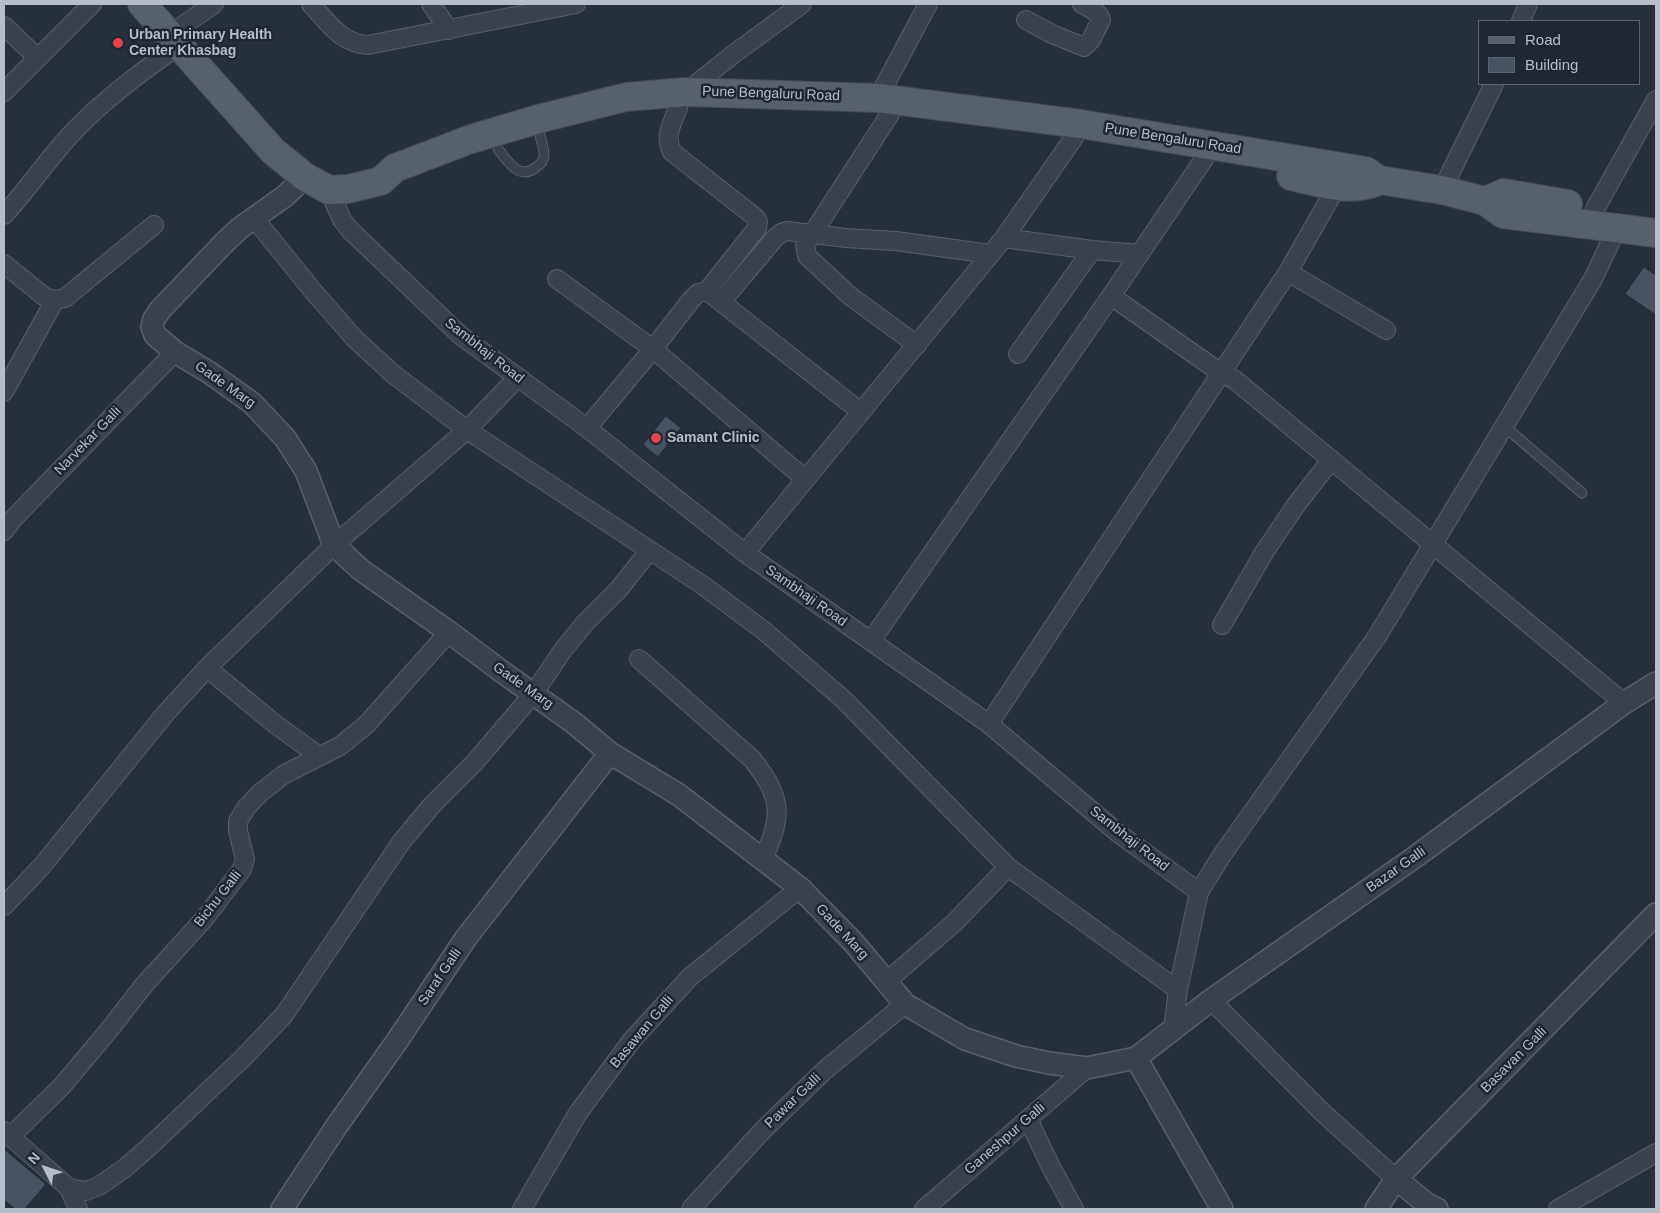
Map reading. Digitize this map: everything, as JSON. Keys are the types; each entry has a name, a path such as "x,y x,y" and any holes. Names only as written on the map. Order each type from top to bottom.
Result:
{"main road":[{"path":"142,4 273,151 305,177 329,190"},
{"name":"Pune Bengaluru Road","path":"329,190 348,189 381,181 396,168 489,134 626,97 682,100"},
{"path":"381,181 398,185 540,135 682,100 870,111 884,106 1048,137 1077,131 1337,186 1363,187 1379,180"},
{"name":"Pune Bengaluru Road","path":"1077,131 1366,171 1379,180 1442,190 1485,201 1503,214 1656,233"},
{"path":"1485,201 1504,193 1626,214 1656,216"}],"street":[{"path":"4,92 92,4"},
{"path":"4,216 74,131 214,4"},
{"path":"311,4 336,32 357,45 368,45 449,30 576,4"},
{"path":"431,4 449,30"},
{"path":"917,345 850,296 813,263 808,256 805,245 884,106 928,4"},
{"path":"1026,20 1052,34 1084,47 1091,40 1101,20 1096,12 1082,4"},
{"path":"1521,20 1528,4"},
{"path":"714,296 757,228 758,222 755,217 672,152 667,142 668,135 682,100 734,53 794,6"},
{"path":"4,26 37,57"},
{"path":"1442,190 1494,85"},
{"path":"1595,209 1656,100"},
{"path":"745,553 1004,238 1077,131"},
{"path":"870,641 1111,296 1204,159"},
{"name":"Gade Marg","path":"305,177 285,196 224,243 160,310 154,319 152,327 155,335 175,352 210,372 252,403 285,438 306,471 334,546 361,570 574,722 610,753 680,795 800,888 854,943 905,1004 966,1039 1016,1056 1049,1064 1087,1068 1136,1058"},
{"path":"990,724 1288,272 1337,186"},
{"name":"Sambhaji Road","path":"329,190 342,220 351,231 460,335 587,428 745,553 990,724 1118,833 1199,892"},
{"path":"254,218 355,339 393,374 467,430 701,584 763,630 835,693 1008,867 1178,990"},
{"path":"4,264 45,297 55,300 64,298 154,225"},
{"path":"1173,1029 1178,990 1199,892 1222,855 1378,635 1593,279 1617,228"},
{"path":"714,296 775,238 781,233 787,232 896,241 990,254"},
{"path":"1004,238 1092,250 1140,254"},
{"path":"1018,354 1092,250"},
{"path":"1288,272 1386,330"},
{"path":"557,279 653,349 805,479"},
{"path":"587,428 698,293 714,296 861,412"},
{"path":"1111,296 1221,373 1235,380 1624,703"},
{"path":"4,392 55,300"},
{"name":"Narvekar Galli","path":"4,531 32,499 175,352"},
{"path":"4,906 42,866 164,714 207,668 334,546 467,430 518,377"},
{"path":"1222,625 1270,544 1296,505 1332,460"},
{"path":"69,1188 86,1191 92,1190 125,1168 202,1098 265,1035 289,1007 319,960 402,841 433,804 475,762 534,693 568,643 619,589 649,551"},
{"name":"Bichu Galli","path":"7,1133 62,1086 144,985 205,918 242,869 245,859 238,831 238,821 246,808 259,794 282,776 340,746 366,725 449,632"},
{"path":"639,659 752,759 767,778 777,804 776,826 763,860"},
{"path":"207,668 275,724 319,756"},
{"name":"Bazar Galli","path":"1136,1058 1211,1000 1415,857 1624,703 1656,683"},
{"name":"Saraf Galli","path":"282,1209 466,938 610,753"},
{"path":"887,981 954,923 1008,867"},
{"name":"Basawan Galli","path":"522,1209 578,1113 632,1040 690,977 800,888"},
{"name":"Basavan Galli","path":"1376,1209 1396,1180 1656,914"},
{"path":"1211,1000 1321,1111 1396,1180 1436,1209"},
{"name":"Pawar Galli","path":"691,1209 763,1130 825,1070 905,1004"},
{"path":"1136,1058 1222,1209"},
{"name":"Ganeshpur Galli","path":"924,1209 1087,1068"},
{"path":"1028,1119 1074,1209"},
{"path":"7,1133 69,1188 78,1209"},
{"path":"1558,1209 1656,1153"}],"lane":[{"path":"1504,426 1582,493"}],"building":[{"path":"1644,267 1656,275 1656,315 1625,294"},
{"path":"666,416 681,428 658,457 643,445"},
{"path":"4,1149 46,1184 25,1209 15,1209 4,1200"}],"place":[{"name":"Urban Primary Health Center Khasbag","path":"118,43"},
{"name":"Samant Clinic","path":"656,438"}]}
